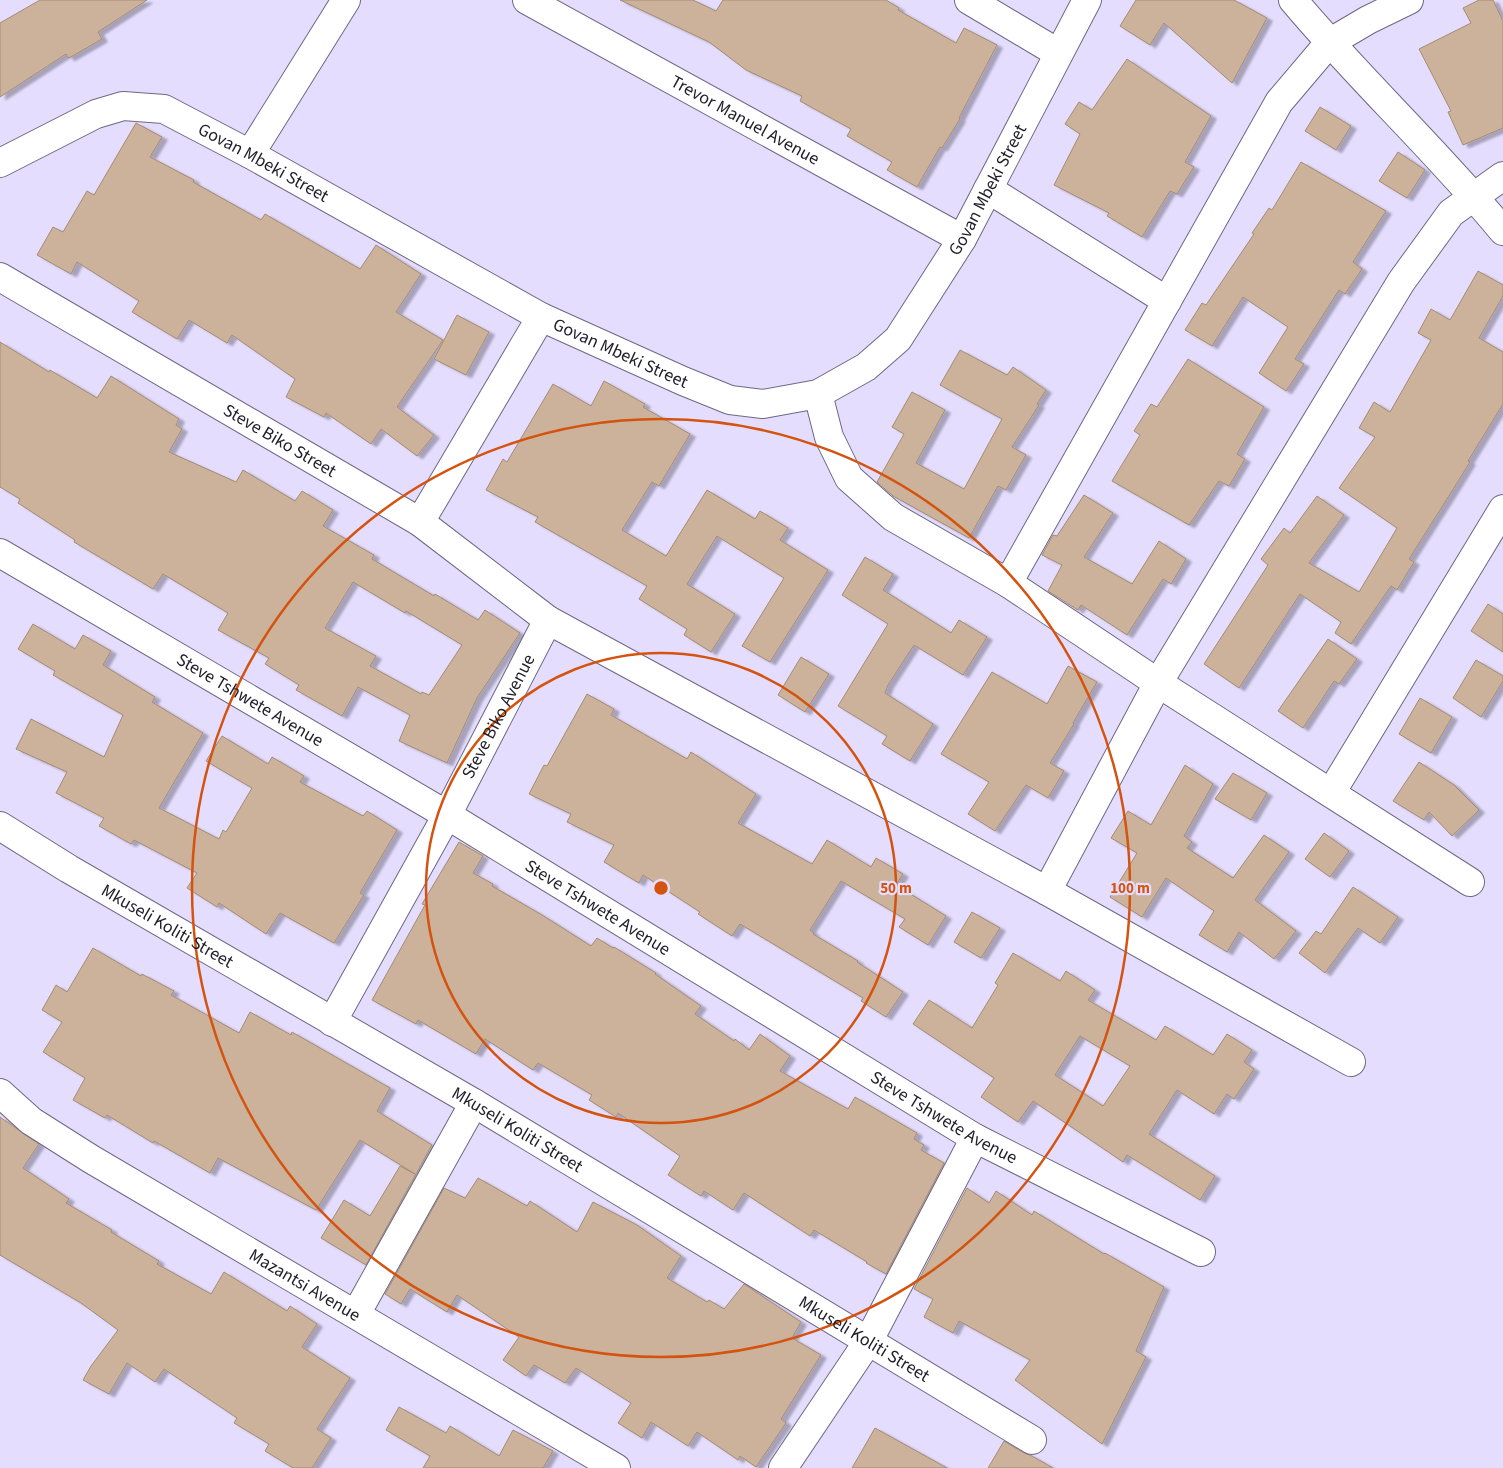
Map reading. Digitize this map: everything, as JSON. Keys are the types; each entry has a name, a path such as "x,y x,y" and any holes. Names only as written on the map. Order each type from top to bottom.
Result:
{"street":[{"path":"250,154 346,0"},
{"name":"Trevor Manuel Avenue","path":"527,0 962,239"},
{"path":"969,0 1058,53"},
{"name":"Govan Mbeki Street","path":"0,163 96,114 123,106 164,109 250,154 541,317 683,381 730,400 763,404 818,394 866,367 898,339 962,239 1087,0"},
{"path":"1293,0 1329,43 1474,196 1503,231"},
{"path":"1008,583 1279,102 1329,43 1368,20 1409,0"},
{"path":"1047,892 1158,683 1401,282 1451,212 1503,176"},
{"path":"988,190 1167,301"},
{"name":"Steve Biko Street","path":"0,277 420,522 548,620 1047,892 1351,1062"},
{"path":"420,522 541,317"},
{"path":"818,394 829,437 849,478 893,517 1008,583 1158,683 1470,882"},
{"path":"1331,793 1503,509"},
{"name":"Steve Tshwete Avenue","path":"0,553 448,814 976,1138 1201,1252"},
{"name":"Steve Biko Avenue","path":"332,1022 448,814 548,620"},
{"name":"Mkuseli Koliti Street","path":"0,826 69,869 474,1103 1032,1440"},
{"name":"Mazantsi Avenue","path":"0,1093 31,1121 76,1149 616,1468"},
{"path":"356,1314 474,1103"},
{"path":"783,1468 869,1340 976,1138"}],"building":[{"path":"40,0 147,0 98,32 102,39 69,58 66,54 0,97 0,23"},
{"path":"620,0 693,0 716,11 723,0 886,0 899,8 898,10 956,43 964,28 997,45 960,119 942,148 940,147 917,187 887,170 892,162 847,136 851,129 800,101 802,96 746,70 709,42"},
{"path":"1136,0 1234,0 1267,18 1232,83 1164,23 1150,45 1120,26"},
{"path":"1479,0 1493,0 1503,21 1503,128 1463,145 1448,112 1451,111 1419,49 1471,23 1463,8"},
{"path":"1127,59 1211,116 1185,162 1194,167 1177,194 1170,191 1142,237 1107,216 1109,213 1054,185 1080,134 1065,124 1079,102 1092,110"},
{"path":"1320,107 1351,126 1336,150 1305,131"},
{"path":"136,123 162,137 150,157 194,180 193,182 261,220 265,214 360,269 376,245 421,274 396,312 443,340 397,407 434,435 417,456 381,429 371,444 326,413 324,417 286,397 295,379 232,335 227,343 189,320 177,339 132,312 139,301 77,262 71,274 37,255 53,227 63,232 87,191 94,195"},
{"path":"1398,152 1425,170 1407,198 1379,181"},
{"path":"1301,162 1386,211 1353,262 1362,269 1345,294 1339,290 1295,359 1304,364 1286,391 1259,373 1288,327 1243,297 1212,346 1185,330 1202,303 1206,305 1254,234 1252,233 1269,208 1272,210"},
{"path":"1478,271 1503,285 1503,296 1479,338 1503,352 1503,404 1468,461 1470,462 1409,559 1414,562 1397,590 1391,586 1351,644 1335,633 1341,622 1300,594 1239,688 1204,664 1268,565 1261,559 1284,528 1290,533 1317,496 1344,515 1309,563 1359,592 1397,528 1339,488 1375,437 1359,428 1374,402 1390,412 1431,340 1418,333 1431,309 1450,320"},
{"path":"457,315 489,332 466,375 434,359"},
{"path":"0,342 97,398 111,376 179,419 176,425 182,429 169,452 236,482 243,470 295,501 302,491 333,510 323,526 374,555 372,559 478,620 485,610 520,633 477,698 447,763 399,741 410,715 358,687 342,716 296,690 299,685 265,664 269,658 218,630 228,613 163,574 153,589 74,542 75,540 18,503 20,499 0,487","holes":["353,582 405,613 406,611 462,645 429,695 422,692 421,694 370,666 376,656 325,628"]},
{"path":"960,350 1007,375 1013,367 1046,390 1037,404 1039,405 1012,447 1026,455 1006,490 998,486 969,538 893,496 877,482 904,434 892,427 912,392 945,410 916,463 964,489 1002,419 940,385"},
{"path":"1188,359 1264,407 1237,454 1245,459 1229,486 1219,481 1189,525 1112,481 1140,435 1134,431 1151,404 1157,407"},
{"path":"604,381 645,404 643,407 690,434 659,486 652,482 622,530 666,556 707,490 755,519 760,511 788,528 780,540 828,570 770,662 742,646 784,578 717,536 687,584 735,614 711,652 684,635 687,629 639,599 647,586 535,522 538,517 486,490 503,459 507,462 553,384 591,406"},
{"path":"1084,495 1113,513 1084,557 1132,584 1159,541 1186,559 1171,584 1163,579 1127,635 1081,605 1078,610 1048,591 1062,565 1042,555 1053,535 1057,536"},
{"path":"865,557 893,574 883,590 951,633 959,620 987,637 963,675 914,645 888,685 885,693 933,724 910,761 882,744 887,736 838,706 888,624 842,595"},
{"path":"1488,604 1503,614 1503,652 1471,631"},
{"path":"33,624 75,649 83,635 111,651 103,665 155,697 152,702 203,733 159,808 219,839 223,830 226,832 252,788 206,761 222,736 268,764 272,757 304,776 300,782 363,816 367,811 397,830 360,893 364,895 334,943 280,913 266,934 219,903 217,907 187,888 197,873 134,840 131,844 99,826 104,818 56,793 67,772 16,749 31,719 104,757 123,715 53,675 55,671 18,649"},
{"path":"1328,639 1357,659 1339,684 1334,681 1303,728 1278,711"},
{"path":"801,657 829,674 805,712 778,695"},
{"path":"1476,660 1503,676 1503,681 1481,717 1453,698"},
{"path":"1068,666 1097,682 1050,763 1064,771 1048,798 1026,785 995,831 968,814 989,782 941,754 992,672 1047,704"},
{"path":"587,694 614,709 611,715 687,759 691,752 756,794 738,823 812,864 827,840 871,867 876,858 903,874 896,885 946,916 928,945 899,927 905,919 841,881 810,930 813,934 858,961 903,992 886,1017 861,1001 863,998 740,924 732,936 698,914 700,912 643,875 639,883 604,862 614,845 567,822 571,814 529,794 544,765 547,766"},
{"path":"1420,698 1452,717 1431,753 1399,734"},
{"path":"1419,762 1454,785 1479,810 1452,836 1429,812 1424,820 1393,801"},
{"path":"1185,765 1213,784 1184,836 1192,842 1187,848 1233,878 1264,835 1289,852 1255,900 1296,931 1274,959 1239,932 1227,952 1199,935 1214,911 1166,878 1142,917 1110,897 1137,853 1111,838 1128,811 1151,825"},
{"path":"1233,773 1267,793 1251,820 1215,799"},
{"path":"1324,833 1349,851 1330,877 1305,859"},
{"path":"459,842 483,856 473,873 591,946 597,938 656,973 701,1006 695,1014 734,1041 735,1039 749,1050 760,1034 790,1056 780,1071 848,1109 855,1097 917,1133 914,1139 924,1145 921,1150 944,1163 886,1274 814,1230 810,1236 744,1193 733,1210 704,1191 701,1196 668,1175 680,1156 618,1113 616,1117 589,1100 592,1095 538,1063 533,1070 485,1039 476,1054 418,1020 416,1024 372,1000 425,905 422,904"},
{"path":"1353,887 1398,917 1380,943 1358,928 1325,973 1299,953 1316,931 1321,934"},
{"path":"972,912 1000,928 981,958 954,942"},
{"path":"93,948 141,976 142,974 174,991 171,995 239,1033 250,1012 291,1035 292,1032 390,1088 377,1111 432,1145 366,1265 321,1238 344,1200 370,1216 400,1166 415,1174 360,1140 316,1210 218,1158 210,1173 154,1141 153,1143 107,1115 105,1118 73,1100 85,1078 43,1052 62,1022 42,1010 56,985 67,992"},
{"path":"1013,953 1060,981 1066,971 1095,990 1088,1000 1156,1040 1165,1026 1213,1055 1227,1034 1252,1050 1244,1062 1254,1069 1234,1099 1227,1094 1214,1114 1177,1090 1149,1134 1215,1176 1200,1200 1127,1155 1123,1162 1033,1101 1018,1122 981,1097 994,1078 913,1024 929,1000 972,1028 998,985 995,983","holes":["1080,1036 1130,1066 1103,1106 1055,1075"]},
{"path":"0,1117 39,1144 23,1168 69,1199 66,1203 159,1261 157,1264 211,1294 224,1272 287,1311 290,1306 317,1324 302,1347 350,1378 317,1429 331,1438 312,1468 293,1468 265,1451 269,1444 234,1423 237,1418 164,1369 155,1382 127,1363 109,1394 83,1380 118,1330 81,1303 0,1255"},
{"path":"478,1178 527,1206 530,1201 577,1232 593,1202 637,1225 681,1256 667,1278 707,1302 709,1300 724,1309 744,1284 801,1322 792,1338 821,1355 781,1419 786,1423 756,1467 740,1456 738,1460 697,1432 688,1446 651,1422 642,1438 618,1423 631,1403 576,1368 565,1383 534,1365 526,1376 503,1360 519,1337 457,1295 447,1312 410,1289 401,1304 385,1294 444,1188 465,1198"},
{"path":"967,1188 989,1203 996,1191 1032,1215 1034,1211 1104,1254 1164,1287 1136,1351 1146,1357 1102,1444 1015,1380 1030,1360 959,1321 953,1333 924,1317 933,1299 914,1289"},
{"path":"399,1407 446,1433 450,1426 499,1456 513,1430 553,1451 543,1468 423,1468 430,1456 386,1430"},
{"path":"875,1428 947,1468 852,1468"},
{"path":"1004,1441 1024,1453 1053,1468 988,1468"}]}
